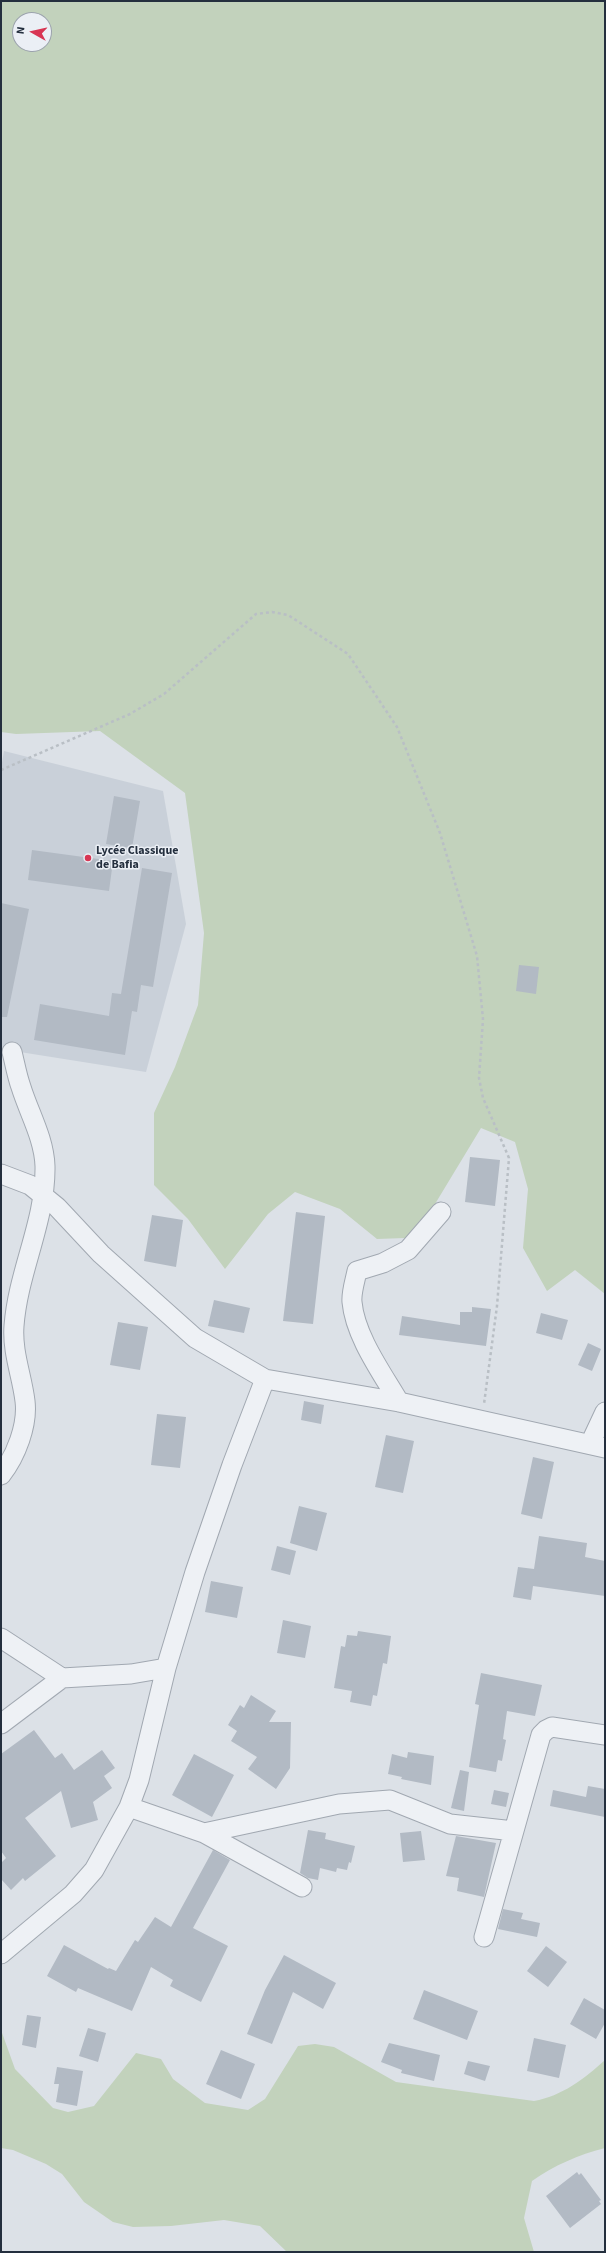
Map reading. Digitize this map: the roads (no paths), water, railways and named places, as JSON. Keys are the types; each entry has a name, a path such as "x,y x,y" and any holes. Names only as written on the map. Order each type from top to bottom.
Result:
{"street":[{"path":"1,1475 12,1460 24,1424 25,1403 17,1365 14,1326 24,1269 43,1196 45,1165 41,1142 21,1088 12,1052"},
{"path":"1,1174 30,1185 57,1207 106,1260 195,1338 265,1379 399,1402 597,1446 605,1412"},
{"path":"399,1402 371,1354 356,1321 352,1301 357,1272 383,1263 408,1250 441,1212"},
{"path":"1,1954 73,1894 94,1870 129,1807 138,1780 166,1668 195,1572 232,1465 265,1379"},
{"path":"1,1638 62,1678"},
{"path":"1,1724 62,1678 131,1674 166,1668"},
{"path":"484,1938 541,1735 552,1727 605,1735"},
{"path":"204,1833 339,1804 390,1800 450,1824 514,1831"},
{"path":"129,1807 204,1833 302,1887"}],"place":[{"name":"Lycée Classique de Bafia","path":"88,858"}]}
